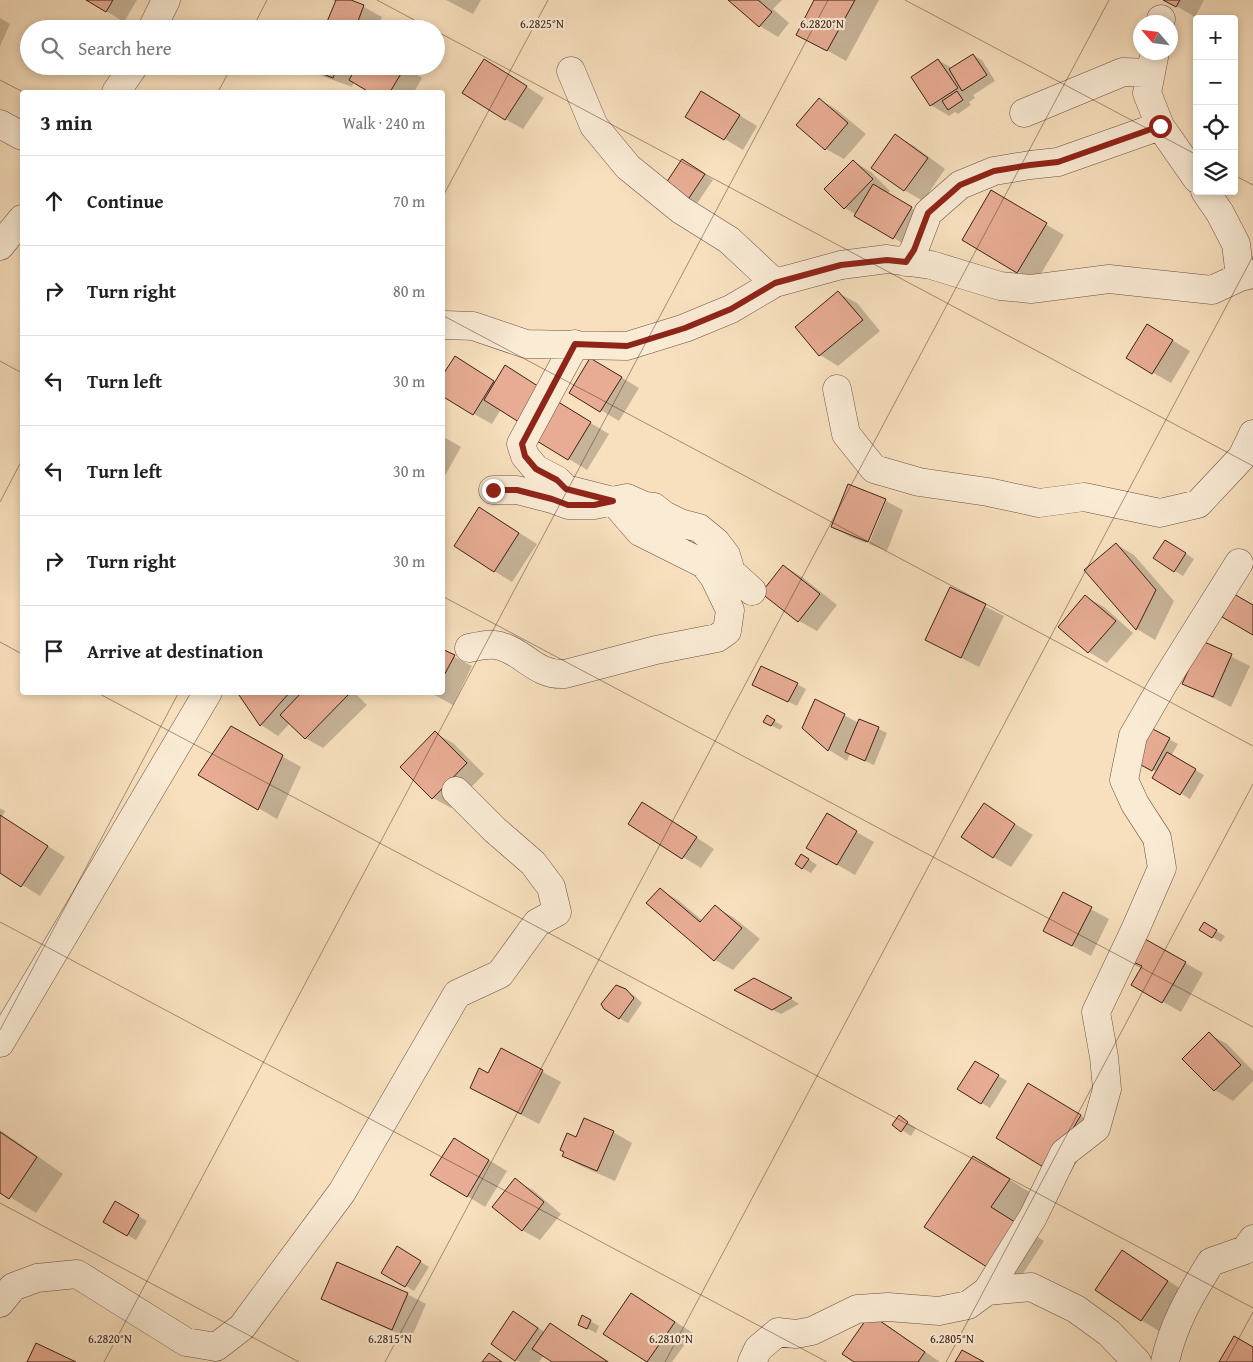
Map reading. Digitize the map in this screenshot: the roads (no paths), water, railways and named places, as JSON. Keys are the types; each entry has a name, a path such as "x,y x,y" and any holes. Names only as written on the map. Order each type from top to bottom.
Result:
{"street":[{"path":"156,20 166,0"},
{"path":"1024,113 1123,72 1153,63 1147,93 1160,126 1193,173"},
{"path":"571,71 594,126 628,167 682,210 729,240 775,283"},
{"path":"117,90 128,75"},
{"path":"0,124 20,135"},
{"path":"906,262 914,250 928,213 960,185 994,171 1058,162 1160,126"},
{"path":"445,324 473,326 526,344 627,346 685,328 731,309 775,283 841,265 887,260 931,265 1000,286 1031,289 1109,279 1212,290 1246,275 1236,244 1220,213 1208,195"},
{"path":"0,246 20,221"},
{"path":"469,648 482,645 501,646 539,668 556,674 573,672 656,650 717,638 727,631 730,610 714,577 704,564 640,532 613,501 566,489 557,480 536,469 525,456 522,444 575,344"},
{"path":"836,389 846,434 874,469 919,482 988,492 1039,503 1084,497 1160,513 1198,504 1242,457 1253,434"},
{"path":"493,490 517,490 568,505 594,505 627,498 654,507 664,515 680,523 699,528 716,542 726,555 732,572 752,591"},
{"path":"752,1362 758,1349 778,1332 796,1334 812,1330 857,1309 888,1307 939,1311 968,1305 987,1291 1033,1217 1064,1153 1096,1128 1107,1089 1104,1057 1096,1012 1162,868 1157,838 1135,804 1124,780 1133,736 1239,563"},
{"path":"0,1042 206,695"},
{"path":"0,1304 13,1288 37,1278 77,1274 186,1342 216,1348 242,1327 342,1192 458,994 500,974 537,923 557,912 552,887 533,863 495,830 456,791"},
{"path":"1166,1362 1168,1349 1184,1307 1210,1262 1245,1250 1253,1239"},
{"path":"987,1291 1031,1287 1076,1309 1109,1333 1137,1362"}]}
